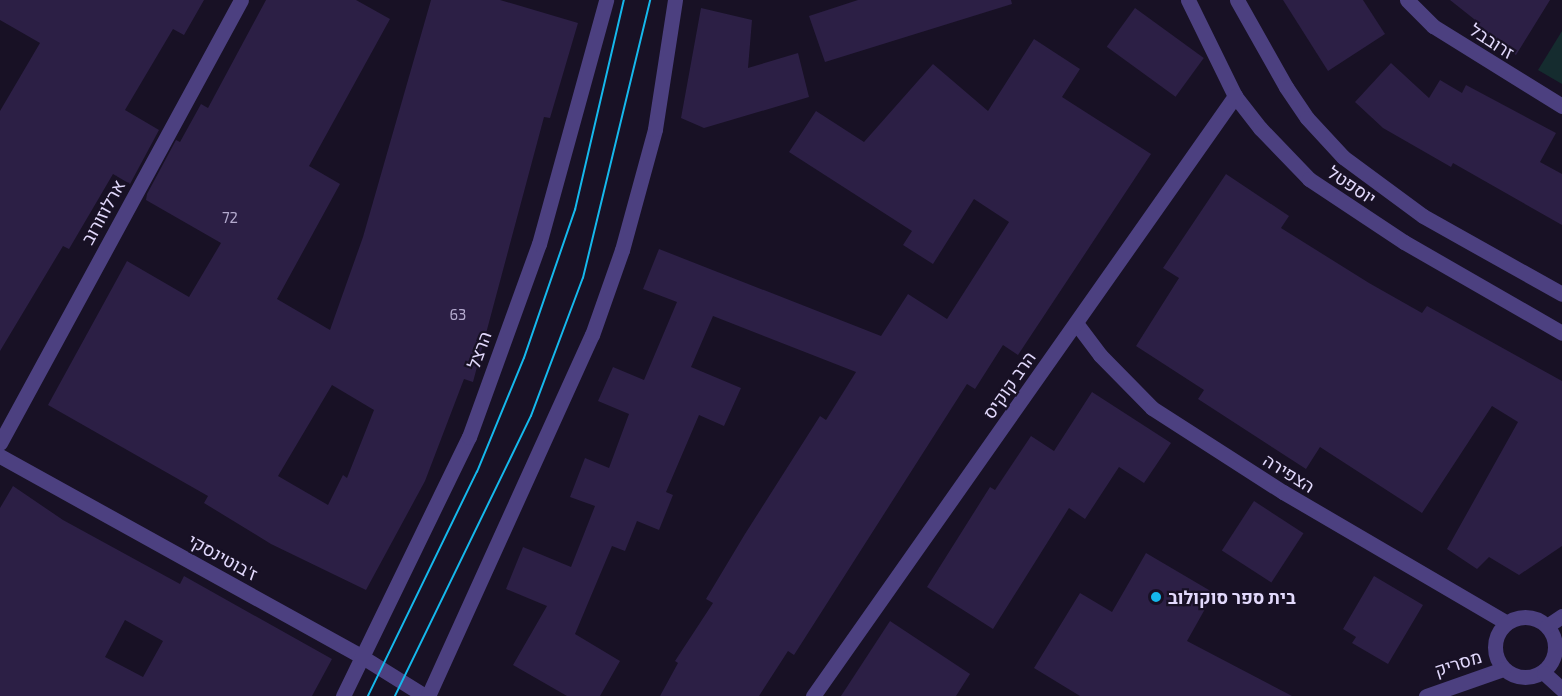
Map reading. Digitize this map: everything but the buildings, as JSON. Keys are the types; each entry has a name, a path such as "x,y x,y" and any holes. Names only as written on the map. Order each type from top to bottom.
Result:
{"street":[{"name":"ארלוזורוב","path":"0,443 241,0"},
{"name":"הרצל","path":"343,696 364,658 469,437 539,244 606,0"},
{"path":"427,696 592,335 622,250 655,129 675,0"},
{"name":"יוספטל","path":"1188,0 1235,96 1260,128 1309,179 1404,242 1562,333"},
{"name":"יוספטל","path":"1237,0 1286,87 1307,118 1342,157 1423,216 1562,294"},
{"name":"זרובבל","path":"1407,0 1433,26 1562,106"},
{"name":"הרב קוקיס","path":"813,696 1235,96"},
{"name":"הצפירה","path":"1076,323 1107,363 1152,408 1283,492 1506,623"},
{"name":"ז'בוטינסקי","path":"0,456 364,658 427,696"},
{"path":"1547,626 1562,616"},
{"path":"1544,673 1555,649 1547,626 1528,617 1506,623 1499,630 1495,649 1503,669 1518,676 1544,673 1562,689"},
{"name":"מסריק","path":"1426,696 1503,669"}],"green space":[{"path":"1562,31 1562,84 1538,70"}],"tram line":[{"path":"368,696 477,472 524,358 575,210 624,0"},
{"path":"395,696 531,416 583,278 650,0"}],"place":[{"name":"בית ספר סוקולוב","path":"1156,597"}]}
